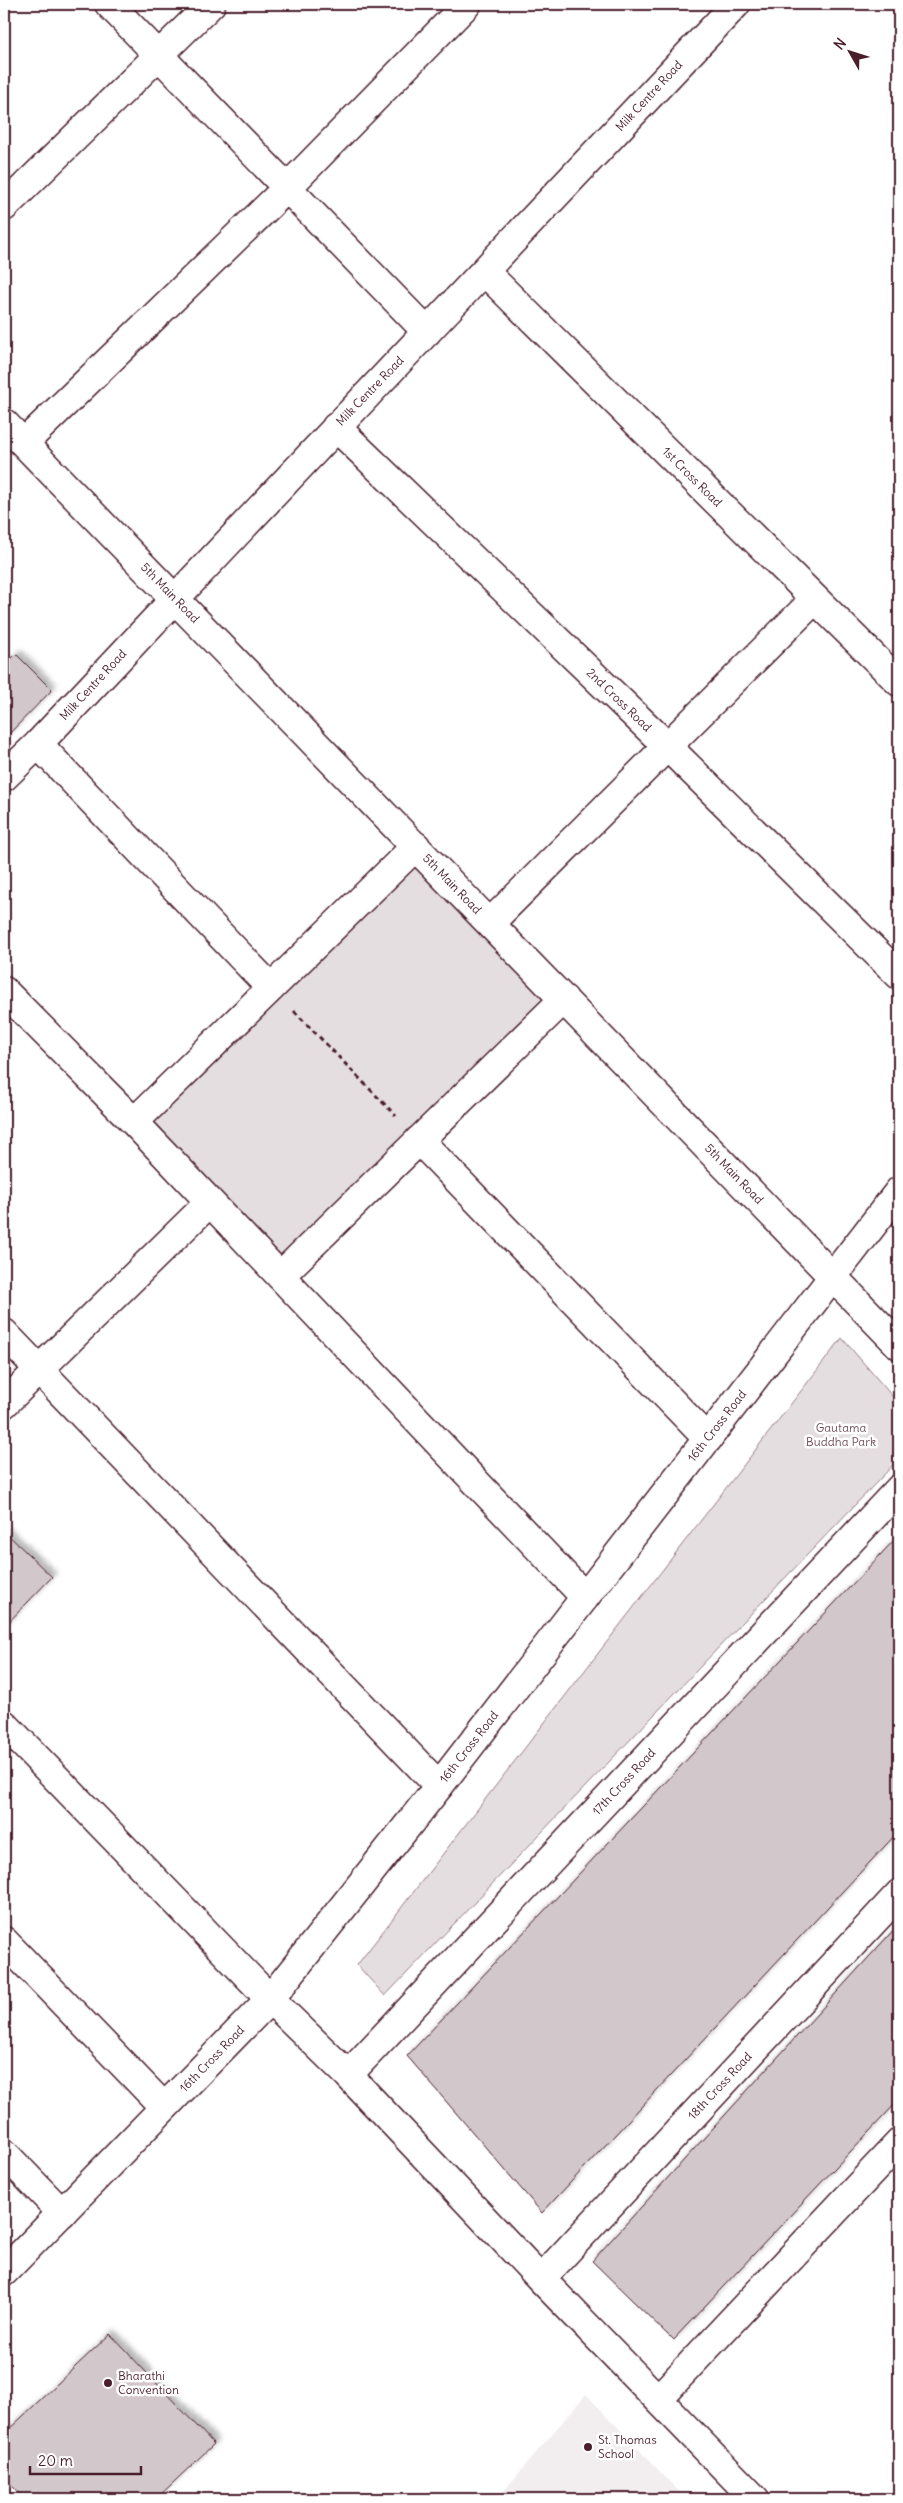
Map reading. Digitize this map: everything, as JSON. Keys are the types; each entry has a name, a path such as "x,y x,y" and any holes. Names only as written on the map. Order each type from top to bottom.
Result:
{"street":[{"path":"108,4 426,332"},
{"path":"4,207 211,4"},
{"path":"24,444 287,188 467,4"},
{"name":"Milk Centre Road","path":"4,777 38,744 736,4"},
{"name":"1st Cross Road","path":"484,271 899,682"},
{"name":"5th Main Road","path":"4,423 899,1345"},
{"name":"2nd Cross Road","path":"336,427 667,746 899,975"},
{"path":"490,923 815,599"},
{"path":"38,744 271,988"},
{"path":"134,1122 416,846"},
{"path":"4,991 134,1122 585,1597"},
{"path":"280,1276 564,999"},
{"path":"419,1140 708,1439"},
{"name":"16th Cross Road","path":"4,2272 270,1999 439,1786 899,1191"},
{"path":"4,1404 210,1202"},
{"path":"4,1333 439,1786"},
{"name":"17th Cross Road","path":"348,2075 899,1489"},
{"path":"4,1724 270,1999 348,2075 541,2279 755,2499"},
{"name":"18th Cross Road","path":"541,2279 899,1894"},
{"path":"4,1941 164,2107"},
{"path":"658,2399 899,2143"},
{"path":"4,2153 62,2213"}],"path":[{"path":"271,988 419,1140"}],"shaded area":[{"name":"St. Thomas School","path":"586,2394 686,2499 497,2499"}],"green space":[{"path":"415,867 544,1000 279,1257 151,1124"},
{"name":"Gautama Buddha Park","path":"842,1338 899,1404 899,1459 385,1996 357,1965"}],"building":[{"path":"16,654 52,690 4,739 4,666"},
{"path":"4,1531 52,1577 4,1627"},
{"path":"899,1535 899,1831 542,2213 407,2056"},
{"path":"899,1924 899,2100 673,2340 592,2261"},
{"name":"Bharathi Convention","path":"110,2334 214,2444 156,2499 24,2499 4,2477 4,2431 5,2433"}],"place":[{"name":"Bharathi Convention","path":"108,2383"},
{"name":"St. Thomas School","path":"588,2447"}]}
